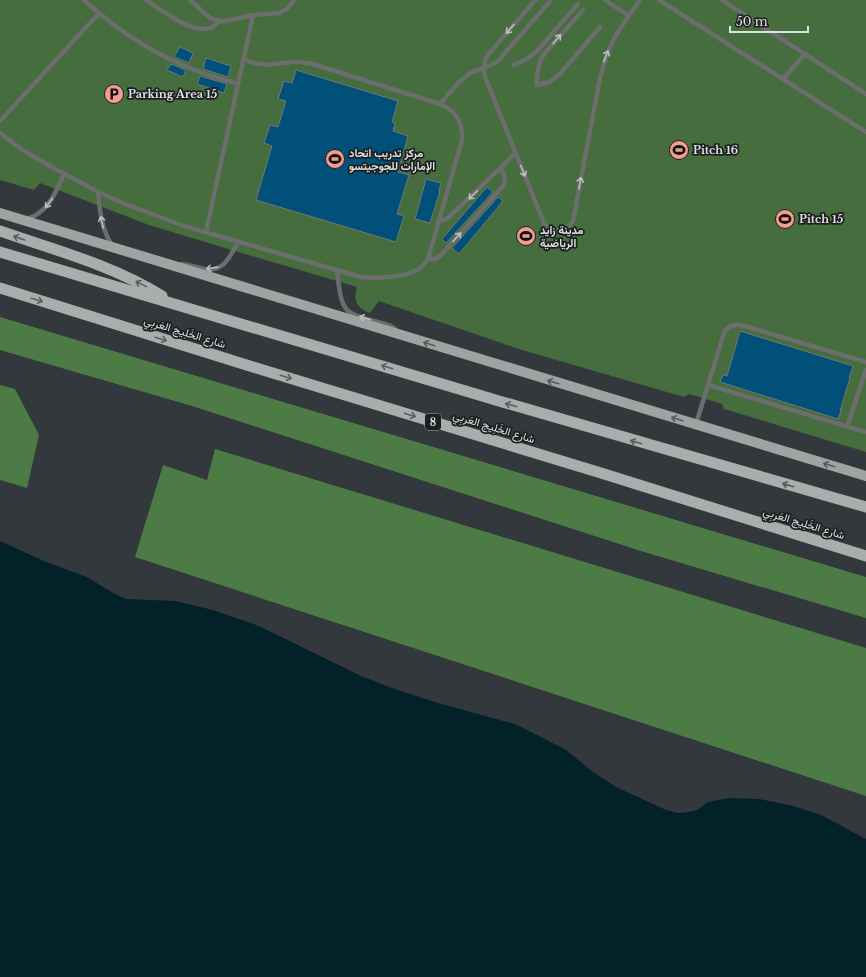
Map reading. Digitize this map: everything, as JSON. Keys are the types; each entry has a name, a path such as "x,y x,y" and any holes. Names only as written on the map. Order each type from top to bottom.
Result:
{"highway":[{"path":"0,231 94,263 147,287 174,304"},
{"path":"0,252 520,408 866,507"},
{"name":"شارع الخَلِيج العَربِي","path":"0,288 866,556"}],"main road":[{"path":"0,213 866,476"}],"lane":[{"path":"84,0 127,34 157,52 199,72 238,84"},
{"path":"146,0 192,28 214,27 220,21"},
{"path":"190,0 210,18 220,21 283,11 294,0"},
{"path":"536,0 487,56 483,69 544,223 548,228 559,231 565,229 573,221 600,78 605,59 618,32 640,0"},
{"path":"440,104 464,78 473,72 488,67 498,61 551,0"},
{"path":"605,0 629,16"},
{"path":"660,0 866,132"},
{"path":"722,0 866,94"},
{"path":"514,66 527,59 538,50 578,4"},
{"path":"583,10 544,54 537,72 536,85 549,82 559,75 600,27"},
{"path":"0,121 99,13"},
{"path":"206,232 253,15"},
{"path":"783,79 805,54"},
{"path":"0,132 35,158 98,192 147,213 206,232 361,277 386,277 412,272 424,265 428,259 462,140 463,134 460,121 452,110 440,104 306,63 293,62 267,65 254,63 243,59"},
{"path":"439,221 447,219 516,153"},
{"path":"428,259 434,259 440,256 504,185 505,177 501,168"},
{"path":"24,221 44,210 53,198 64,174"},
{"path":"98,192 103,226 107,237 114,248"},
{"path":"162,263 183,264 209,269 218,268 225,262 238,242"},
{"path":"337,271 343,303 346,310 356,316 389,325 395,329 398,335"},
{"path":"696,425 724,332 729,327 737,324 866,362"},
{"path":"847,427 866,370"},
{"path":"708,385 866,432"}],"green space":[{"name":"مدينة زايد الرياضية","path":"0,0 866,0 866,452 724,409 722,404 689,394 684,397 522,350 379,301 370,313 362,309 357,303 355,296 357,287 149,225 40,183 34,190 0,180"},
{"path":"0,317 866,577 866,618 641,551 192,406 0,350"},
{"path":"0,385 15,389 39,435 27,488 0,480"},
{"path":"215,449 866,648 866,796 135,557 163,465 207,480"}],"water":[{"path":"0,541 46,562 87,577 126,599 175,601 213,610 259,626 361,676 389,687 438,703 515,724 566,750 593,772 616,787 666,810 678,813 689,812 697,810 708,802 729,798 759,799 793,806 821,815 866,839 866,977 0,977"}],"building":[{"path":"180,47 193,53 189,63 174,57"},
{"path":"206,58 231,66 228,77 203,69"},
{"path":"171,64 186,70 183,77 167,70"},
{"name":"مركز تدريب اتحاد الإمارات للجوجيتسو","path":"296,70 398,101 392,122 395,123 393,131 408,136 398,172 409,175 397,214 404,216 396,242 256,200 272,146 264,143 270,125 278,127 286,101 278,99 284,81 292,83"},
{"path":"200,76 227,84 224,93 197,84"},
{"path":"426,179 441,183 430,223 415,219"},
{"path":"487,187 493,192 446,243 442,239"},
{"path":"498,197 503,201 459,254 452,248"},
{"path":"740,331 853,366 838,419 720,382 723,375 727,376"}],"place":[{"name":"Parking Area 15","path":"114,94"},
{"name":"Pitch 16","path":"679,150"},
{"name":"مركز تدريب اتحاد الإمارات للجوجيتسو","path":"335,159"},
{"name":"Pitch 15","path":"785,219"},
{"name":"مدينة زايد الرياضية","path":"526,236"}]}
